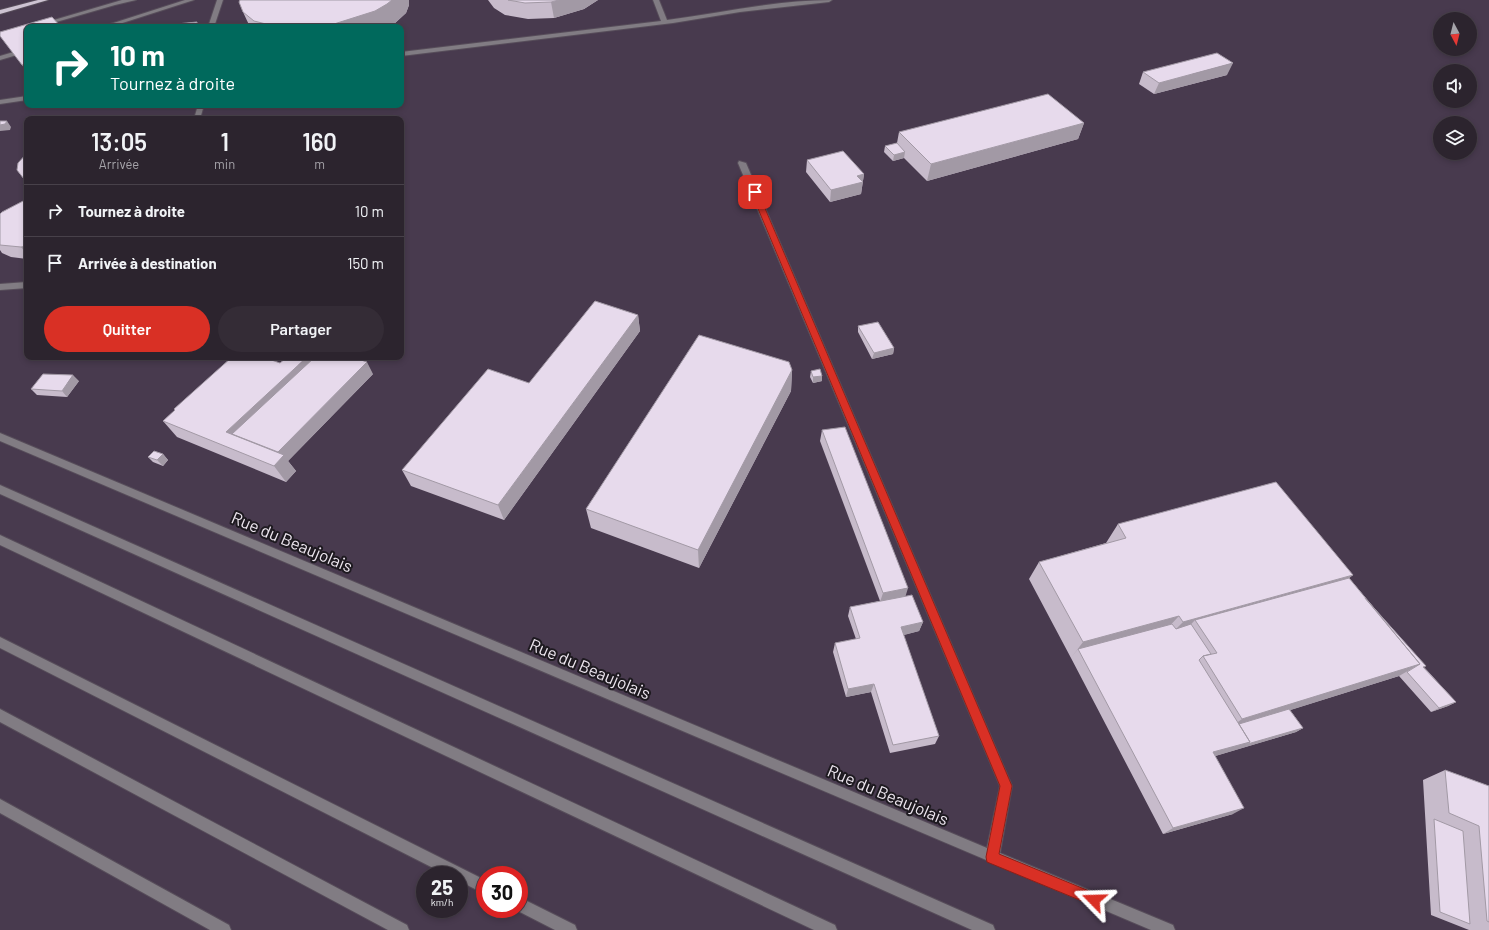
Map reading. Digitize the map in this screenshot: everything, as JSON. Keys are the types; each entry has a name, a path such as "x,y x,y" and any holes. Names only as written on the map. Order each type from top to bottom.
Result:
{"main road":[{"path":"0,12 45,0"}],"street":[{"path":"43,24 114,3 133,0"},
{"path":"114,24 191,0"},
{"path":"213,24 220,0"},
{"path":"656,0 665,22"},
{"path":"404,54 665,22 740,10 829,0"},
{"path":"0,58 24,51"},
{"path":"0,102 24,98"},
{"path":"742,163 1006,786 992,857"},
{"path":"0,287 24,284"},
{"name":"Rue du Beaujolais","path":"0,437 1168,930"},
{"path":"0,489 988,930"},
{"path":"0,540 830,930"},
{"path":"0,642 476,882"},
{"path":"0,715 402,930"},
{"path":"0,806 224,930"},
{"path":"528,909 570,930"}],"shaded area":[{"path":"0,0 1489,0 1489,930 0,930"}],"building":[{"path":"240,0 392,0 375,11 334,24 266,24 254,21 243,12 239,2"},
{"path":"508,0 559,0 551,2 525,3"},
{"path":"52,17 58,24 28,24"},
{"path":"197,22 196,24 176,24"},
{"path":"24,25 24,65 22,65 0,36 0,32"},
{"path":"1217,53 1233,63 1159,83 1143,72"},
{"path":"1048,94 1084,123 931,164 899,132"},
{"path":"0,121 7,121 5,124 0,125"},
{"path":"897,143 905,152 894,155 885,146"},
{"path":"843,151 864,174 857,176 863,182 831,190 807,160"},
{"path":"24,156 24,179 17,170 18,163"},
{"path":"24,201 24,246 0,245 0,214"},
{"path":"595,301 638,315 498,505 402,470 488,369 529,383"},
{"path":"878,322 894,348 874,353 858,326"},
{"path":"699,335 789,362 792,370 698,550 586,509"},
{"path":"229,360 272,360 280,363 284,360 304,360 226,432 284,455 274,466 163,421 175,410 174,409"},
{"path":"312,360 361,360 367,362 278,452 232,434"},
{"path":"820,369 822,376 813,377 811,371"},
{"path":"43,374 73,375 62,391 31,389"},
{"path":"845,427 908,588 883,593 822,430"},
{"path":"154,451 163,454 157,460 148,457"},
{"path":"1276,482 1353,575 1183,622 1179,616 1083,642 1039,562 1126,538 1118,524"},
{"path":"1349,578 1420,664 1242,719 1203,656 1217,653 1195,620"},
{"path":"912,595 923,622 901,627 939,736 893,745 874,684 848,689 835,643 860,638 850,607"},
{"path":"1365,598 1426,666 1423,667 1456,702 1439,708 1407,672 1420,664"},
{"path":"1172,624 1176,629 1191,624 1211,654 1203,656 1199,660 1250,742 1213,752 1244,808 1173,828 1078,649"},
{"path":"1289,709 1303,728 1244,745 1250,742 1239,724"},
{"path":"1445,770 1489,786 1489,922 1487,921 1479,826 1449,813"},
{"path":"1434,819 1463,831 1470,924 1440,912"}],"route":[{"path":"755,192 1006,786 992,857 1094,900"}]}
